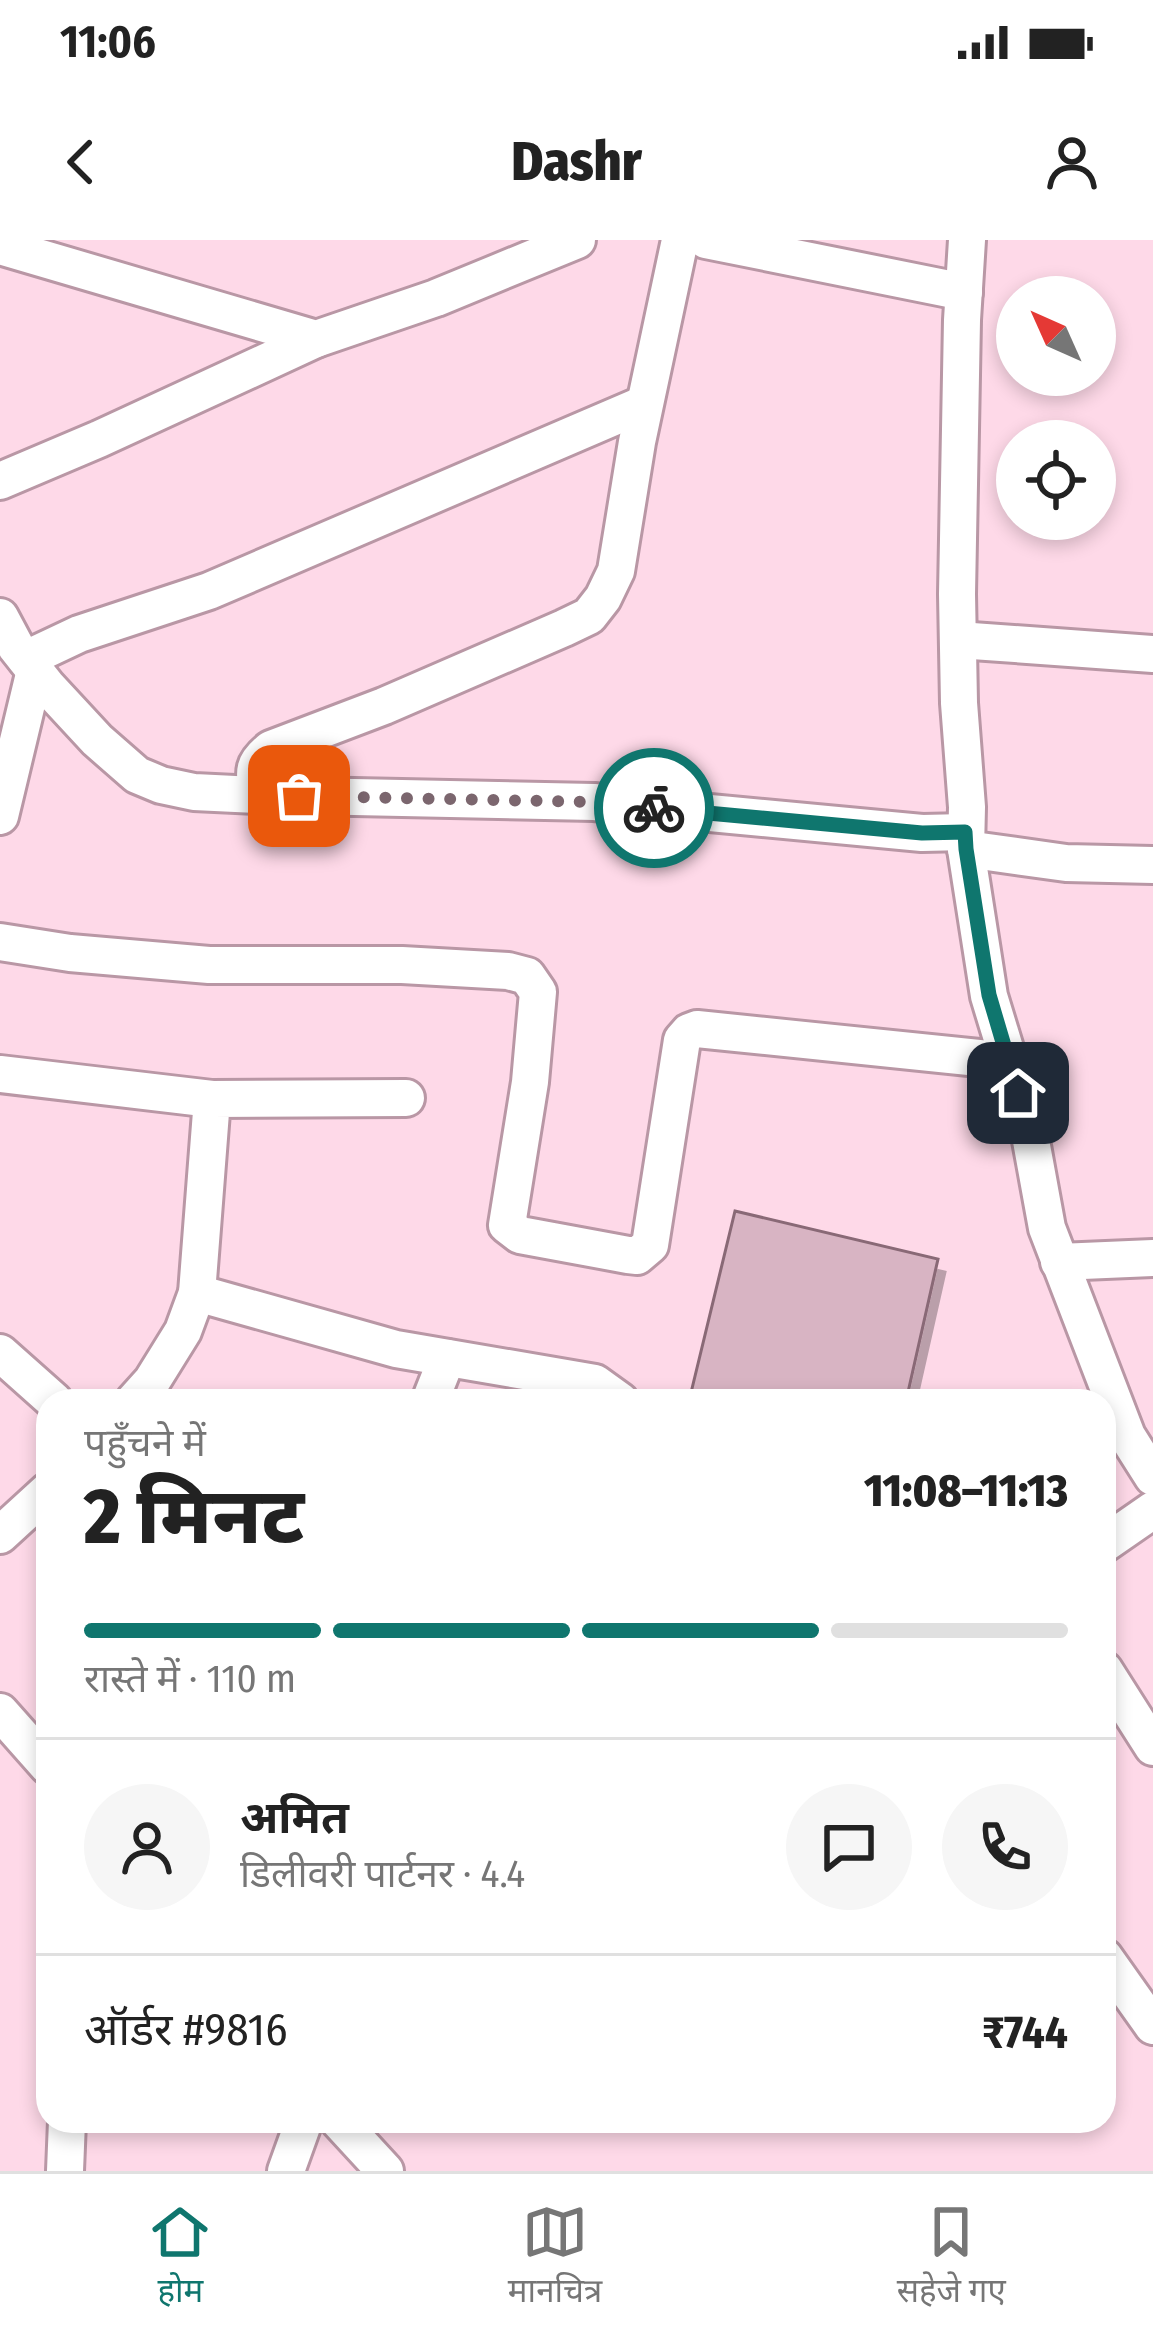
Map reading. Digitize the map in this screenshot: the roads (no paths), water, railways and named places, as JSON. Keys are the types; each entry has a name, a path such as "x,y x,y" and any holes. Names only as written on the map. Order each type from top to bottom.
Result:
{"street":[{"path":"0,481 316,338 436,298 577,240"},
{"path":"259,795 254,771 258,759 271,749 384,706 589,616 603,598 616,571 644,404 680,240"},
{"path":"967,240 958,482 959,703 966,840 989,995 1028,1124 1047,1228 1140,1435 1153,1477"},
{"path":"719,242 964,292"},
{"path":"0,246 316,338"},
{"path":"0,816 31,665 79,634 209,591 644,404"},
{"path":"1,621 31,665 136,776 194,792 593,802 922,833 1066,863 1153,865"},
{"path":"958,640 1153,654"},
{"path":"0,942 209,965 402,965 527,976 538,992 530,1082 507,1225 520,1235 628,1255 637,1256 650,1245 682,1040 689,1032 697,1029 1008,1061"},
{"path":"0,1074 212,1099 406,1098"},
{"path":"145,1389 184,1331 197,1293 212,1099"},
{"path":"1059,1262 1153,1258"},
{"path":"197,1293 396,1349 595,1383 603,1389"},
{"path":"0,1353 40,1389"},
{"path":"435,1389 448,1358"},
{"path":"0,1535 36,1501"},
{"path":"1116,1536 1153,1510"},
{"path":"1116,1689 1153,1748"},
{"path":"0,1712 36,1752"},
{"path":"1116,1971 1147,2004"},
{"path":"65,2171 67,2133"},
{"path":"286,2171 300,2133"},
{"path":"350,2133 385,2171"}]}
